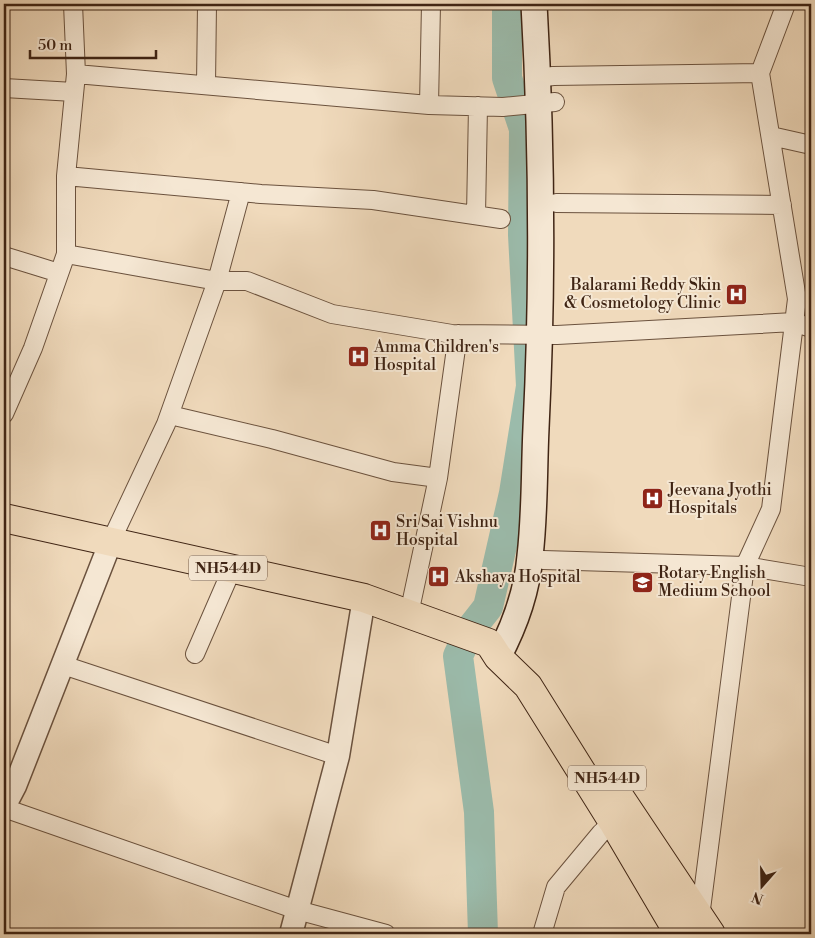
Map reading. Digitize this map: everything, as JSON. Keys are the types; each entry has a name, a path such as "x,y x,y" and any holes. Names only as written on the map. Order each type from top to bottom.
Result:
{"highway":[{"name":"NH544D","path":"4,518 364,598 522,655 538,672 706,926"},
{"name":"NH544D","path":"497,646 528,686 613,822 679,934"}],"main road":[{"path":"534,4 546,77"},
{"path":"497,646 535,597 543,560 549,491 544,335 542,104 546,77 550,4"},
{"path":"497,646 522,596 530,557 544,335 556,204 542,104"}],"street":[{"path":"4,414 33,348 66,254 66,176 76,74 74,4"},
{"path":"206,85 207,4"},
{"path":"429,105 431,4"},
{"path":"706,926 745,566 771,509 797,299 760,73 786,4"},
{"path":"546,77 760,73"},
{"path":"76,74 429,105 503,107 542,104"},
{"path":"4,88 74,92"},
{"path":"476,215 478,106"},
{"path":"771,136 811,145"},
{"path":"66,176 241,192 373,200 501,219"},
{"path":"241,192 217,281 170,415 111,542 62,665 10,784 4,808 297,910 386,934"},
{"path":"556,204 782,205"},
{"path":"66,254 217,281 247,281 332,314 458,334 544,335 794,322 811,328"},
{"path":"4,256 59,273"},
{"path":"409,614 438,478 458,334"},
{"path":"170,415 272,439 393,472 438,478"},
{"path":"543,560 745,566 811,577"},
{"path":"195,654 232,569"},
{"path":"291,934 338,756 364,598"},
{"path":"62,665 338,756"},
{"path":"542,934 556,886 601,833 613,822"}],"waterway":[{"path":"483,934 479,812 458,656 470,630 488,607 514,493 531,386 523,235 524,129 507,78 507,4"}],"place":[{"name":"Balarami Reddy Skin & Cosmetology Clinic","path":"737,294"},
{"name":"Amma Children's Hospital","path":"358,356"},
{"name":"Jeevana Jyothi Hospitals","path":"652,499"},
{"name":"Sri Sai Vishnu Hospital","path":"380,531"},
{"name":"Akshaya Hospital","path":"439,577"},
{"name":"Rotary English Medium School","path":"642,582"}]}
